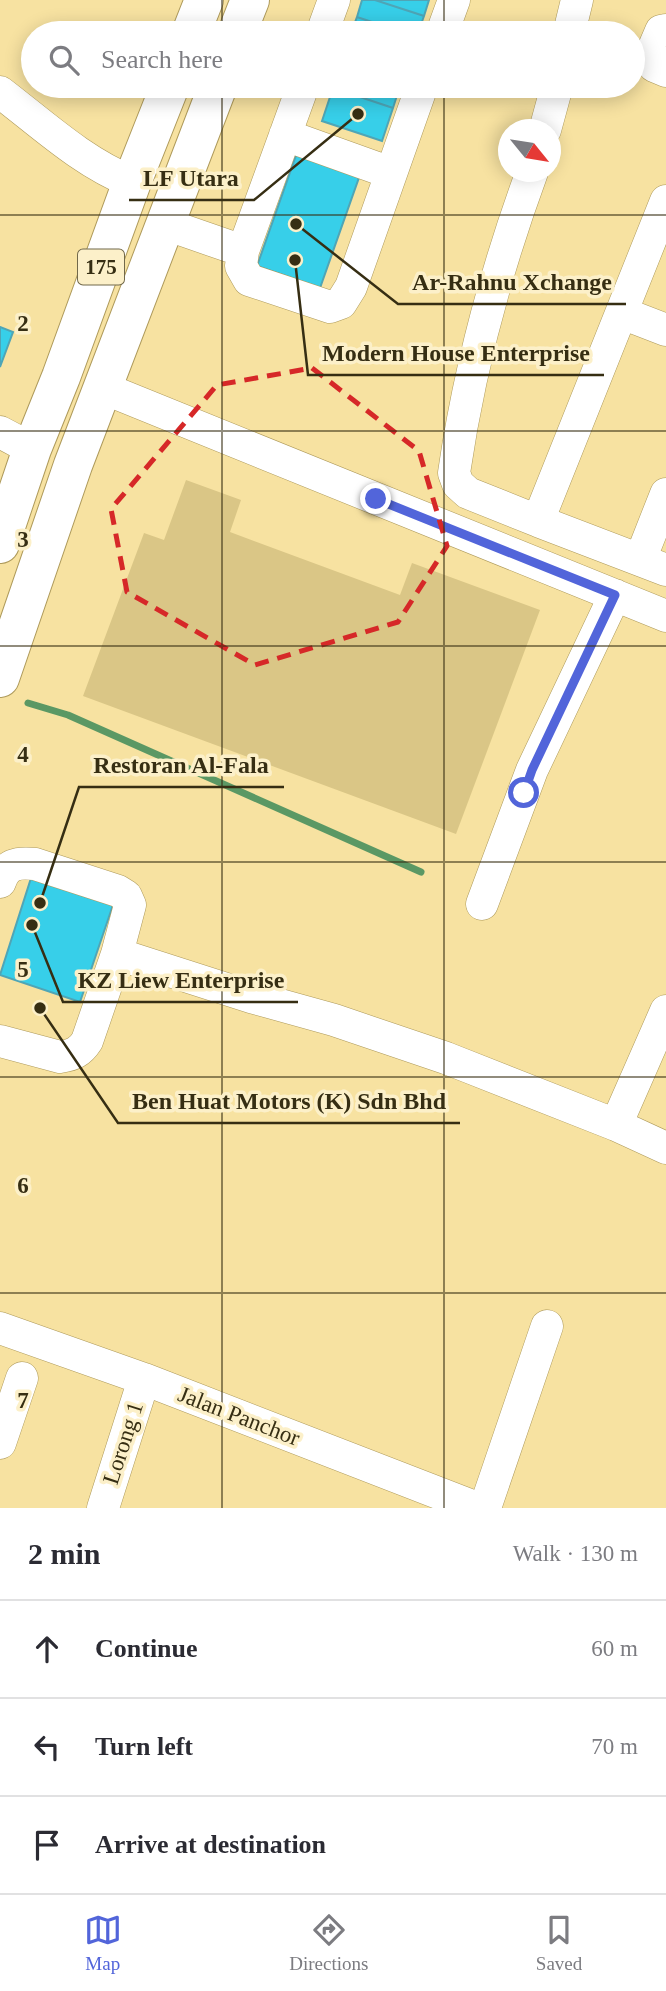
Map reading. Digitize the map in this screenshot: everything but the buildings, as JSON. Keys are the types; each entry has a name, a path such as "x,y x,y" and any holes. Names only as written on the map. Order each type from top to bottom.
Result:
{"highway":[{"path":"196,21 204,0"},
{"path":"242,21 250,0"},
{"name":"175","path":"0,544 16,440 61,377 165,98"},
{"name":"175","path":"0,678 73,465 213,98"}],"street":[{"path":"326,21 334,0"},
{"path":"446,21 454,0"},
{"path":"572,21 577,0"},
{"path":"666,30 661,31 649,59 654,66 666,71"},
{"path":"0,92 83,156 110,173 132,182"},
{"path":"299,98 243,251 241,266 250,280 330,307 341,303 351,287 418,98"},
{"path":"548,119 554,98"},
{"path":"285,135 391,173"},
{"path":"528,182 478,341 454,473 458,484 468,493 653,565 666,494"},
{"path":"538,520 666,201"},
{"path":"165,224 243,251"},
{"path":"622,313 666,330"},
{"path":"103,388 666,616"},
{"path":"482,904 532,770 615,595"},
{"path":"0,1041 60,1057 81,1051 87,1041 117,954 130,905 118,891 35,864 22,862 10,865 1,878"},
{"path":"117,954 251,997 334,1020 446,1058 616,1125 666,1148"},
{"path":"616,1125 666,1011"},
{"path":"485,1508 547,1325"},
{"name":"Jalan Panchor","path":"0,1328 144,1379 477,1508"},
{"path":"0,1443 11,1375 28,1377 37,1368 47,1345"},
{"name":"Lorong 1","path":"103,1508 144,1379"}],"highlighted area":[{"path":"312,368 419,451 447,546 398,622 255,665 127,592 111,509 217,385"}],"shaded area":[{"path":"186,480 241,500 230,532 400,595 412,563 540,610 456,834 83,696 144,533 164,540"}],"waterway":[{"path":"28,703 68,715 421,872"}],"place":[{"name":"LF Utara","path":"358,114"},
{"name":"Ar-Rahnu Xchange","path":"296,224"},
{"name":"Modern House Enterprise","path":"295,260"},
{"name":"Restoran Al-Fala","path":"40,903"},
{"name":"KZ Liew Enterprise","path":"32,925"},
{"name":"Ben Huat Motors (K) Sdn Bhd","path":"40,1008"}],"route":[{"path":"376,499 615,595 532,770 524,793"}]}
